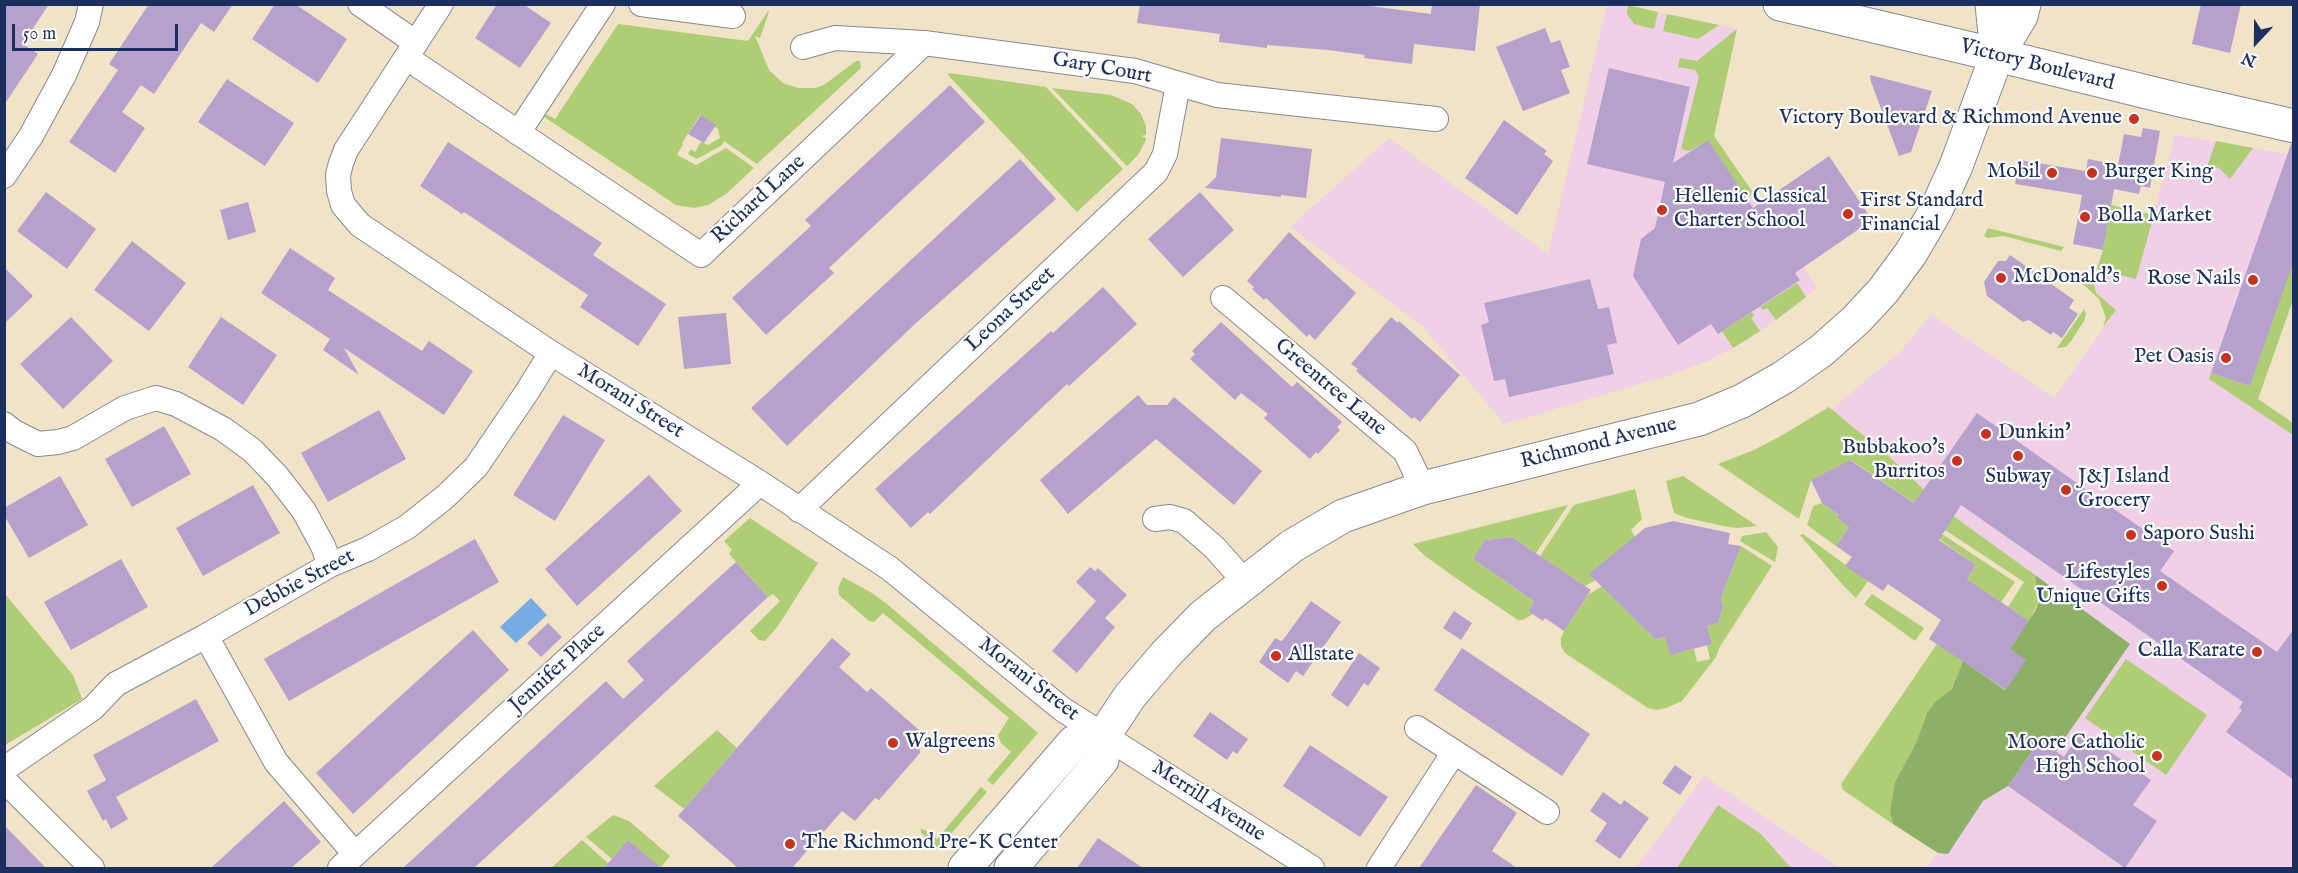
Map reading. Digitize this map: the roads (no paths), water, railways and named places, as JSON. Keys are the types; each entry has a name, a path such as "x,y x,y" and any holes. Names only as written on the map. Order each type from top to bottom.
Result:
{"main road":[{"name":"Victory Boulevard","path":"1780,4 2167,98 2294,126"},
{"name":"Richmond Avenue","path":"1992,4 1997,55"},
{"name":"Richmond Avenue","path":"1011,868 1102,760 1104,735 1130,696 1165,655 1203,616 1292,546 1343,516 1423,489 1699,419 1742,400 1784,377 1821,351 1856,320 1883,291 1911,253 1936,210 1956,166 1997,55 2021,16 2024,4"},
{"path":"965,868 1074,742 1104,735"}],"street":[{"path":"4,176 31,136 64,75 87,22 92,4"},
{"name":"Richard Lane","path":"360,4 412,50 518,133 700,255 924,43"},
{"name":"Morani Street","path":"441,4 346,150 338,175 339,191 343,205 360,225 551,352 760,483 889,568 1062,709 1104,735"},
{"path":"518,133 603,4"},
{"path":"641,4 733,16"},
{"name":"Gary Court","path":"803,47 835,38 924,43 1135,71 1217,95 1436,119"},
{"name":"Leona Street","path":"799,510 1156,172 1165,154 1178,84"},
{"name":"Greentree Lane","path":"1223,298 1405,451 1423,489"},
{"name":"Debbie Street","path":"4,769 93,708 116,684 330,565 368,549 407,526 446,497 476,467 551,352"},
{"path":"4,424 14,432 38,444 58,442 73,438 124,408 156,398 176,404 223,429 252,451 278,476 304,511 323,546 330,565"},
{"name":"Jennifer Place","path":"206,636 276,762 348,861 760,483"},
{"path":"1155,519 1170,517 1184,521 1215,548 1245,582"},
{"path":"1417,728 1547,812"},
{"name":"Merrill Avenue","path":"1104,735 1312,868"},
{"path":"1379,868 1454,752"},
{"path":"4,780 92,868"}],"water":[{"path":"531,598 547,615 516,643 500,627"}],"place":[{"name":"Victory Boulevard & Richmond Avenue","path":"2134,119"},
{"name":"Mobil","path":"2052,173"},
{"name":"Burger King","path":"2092,173"},
{"name":"Hellenic Classical Charter School","path":"1662,210"},
{"name":"First Standard Financial","path":"1848,214"},
{"name":"Bolla Market","path":"2085,217"},
{"name":"McDonald's","path":"2001,278"},
{"name":"Rose Nails","path":"2253,280"},
{"name":"Pet Oasis","path":"2226,358"},
{"name":"Dunkin'","path":"1986,434"},
{"name":"Subway","path":"2018,456"},
{"name":"Bubbakoo's Burritos","path":"1957,461"},
{"name":"J&J Island Grocery","path":"2066,490"},
{"name":"Saporo Sushi","path":"2131,535"},
{"name":"Lifestyles Unique Gifts","path":"2162,586"},
{"name":"Calla Karate","path":"2257,652"},
{"name":"Allstate","path":"1276,656"},
{"name":"Walgreens","path":"893,743"},
{"name":"Moore Catholic High School","path":"2157,756"},
{"name":"The Richmond Pre-K Center","path":"790,844"}]}
